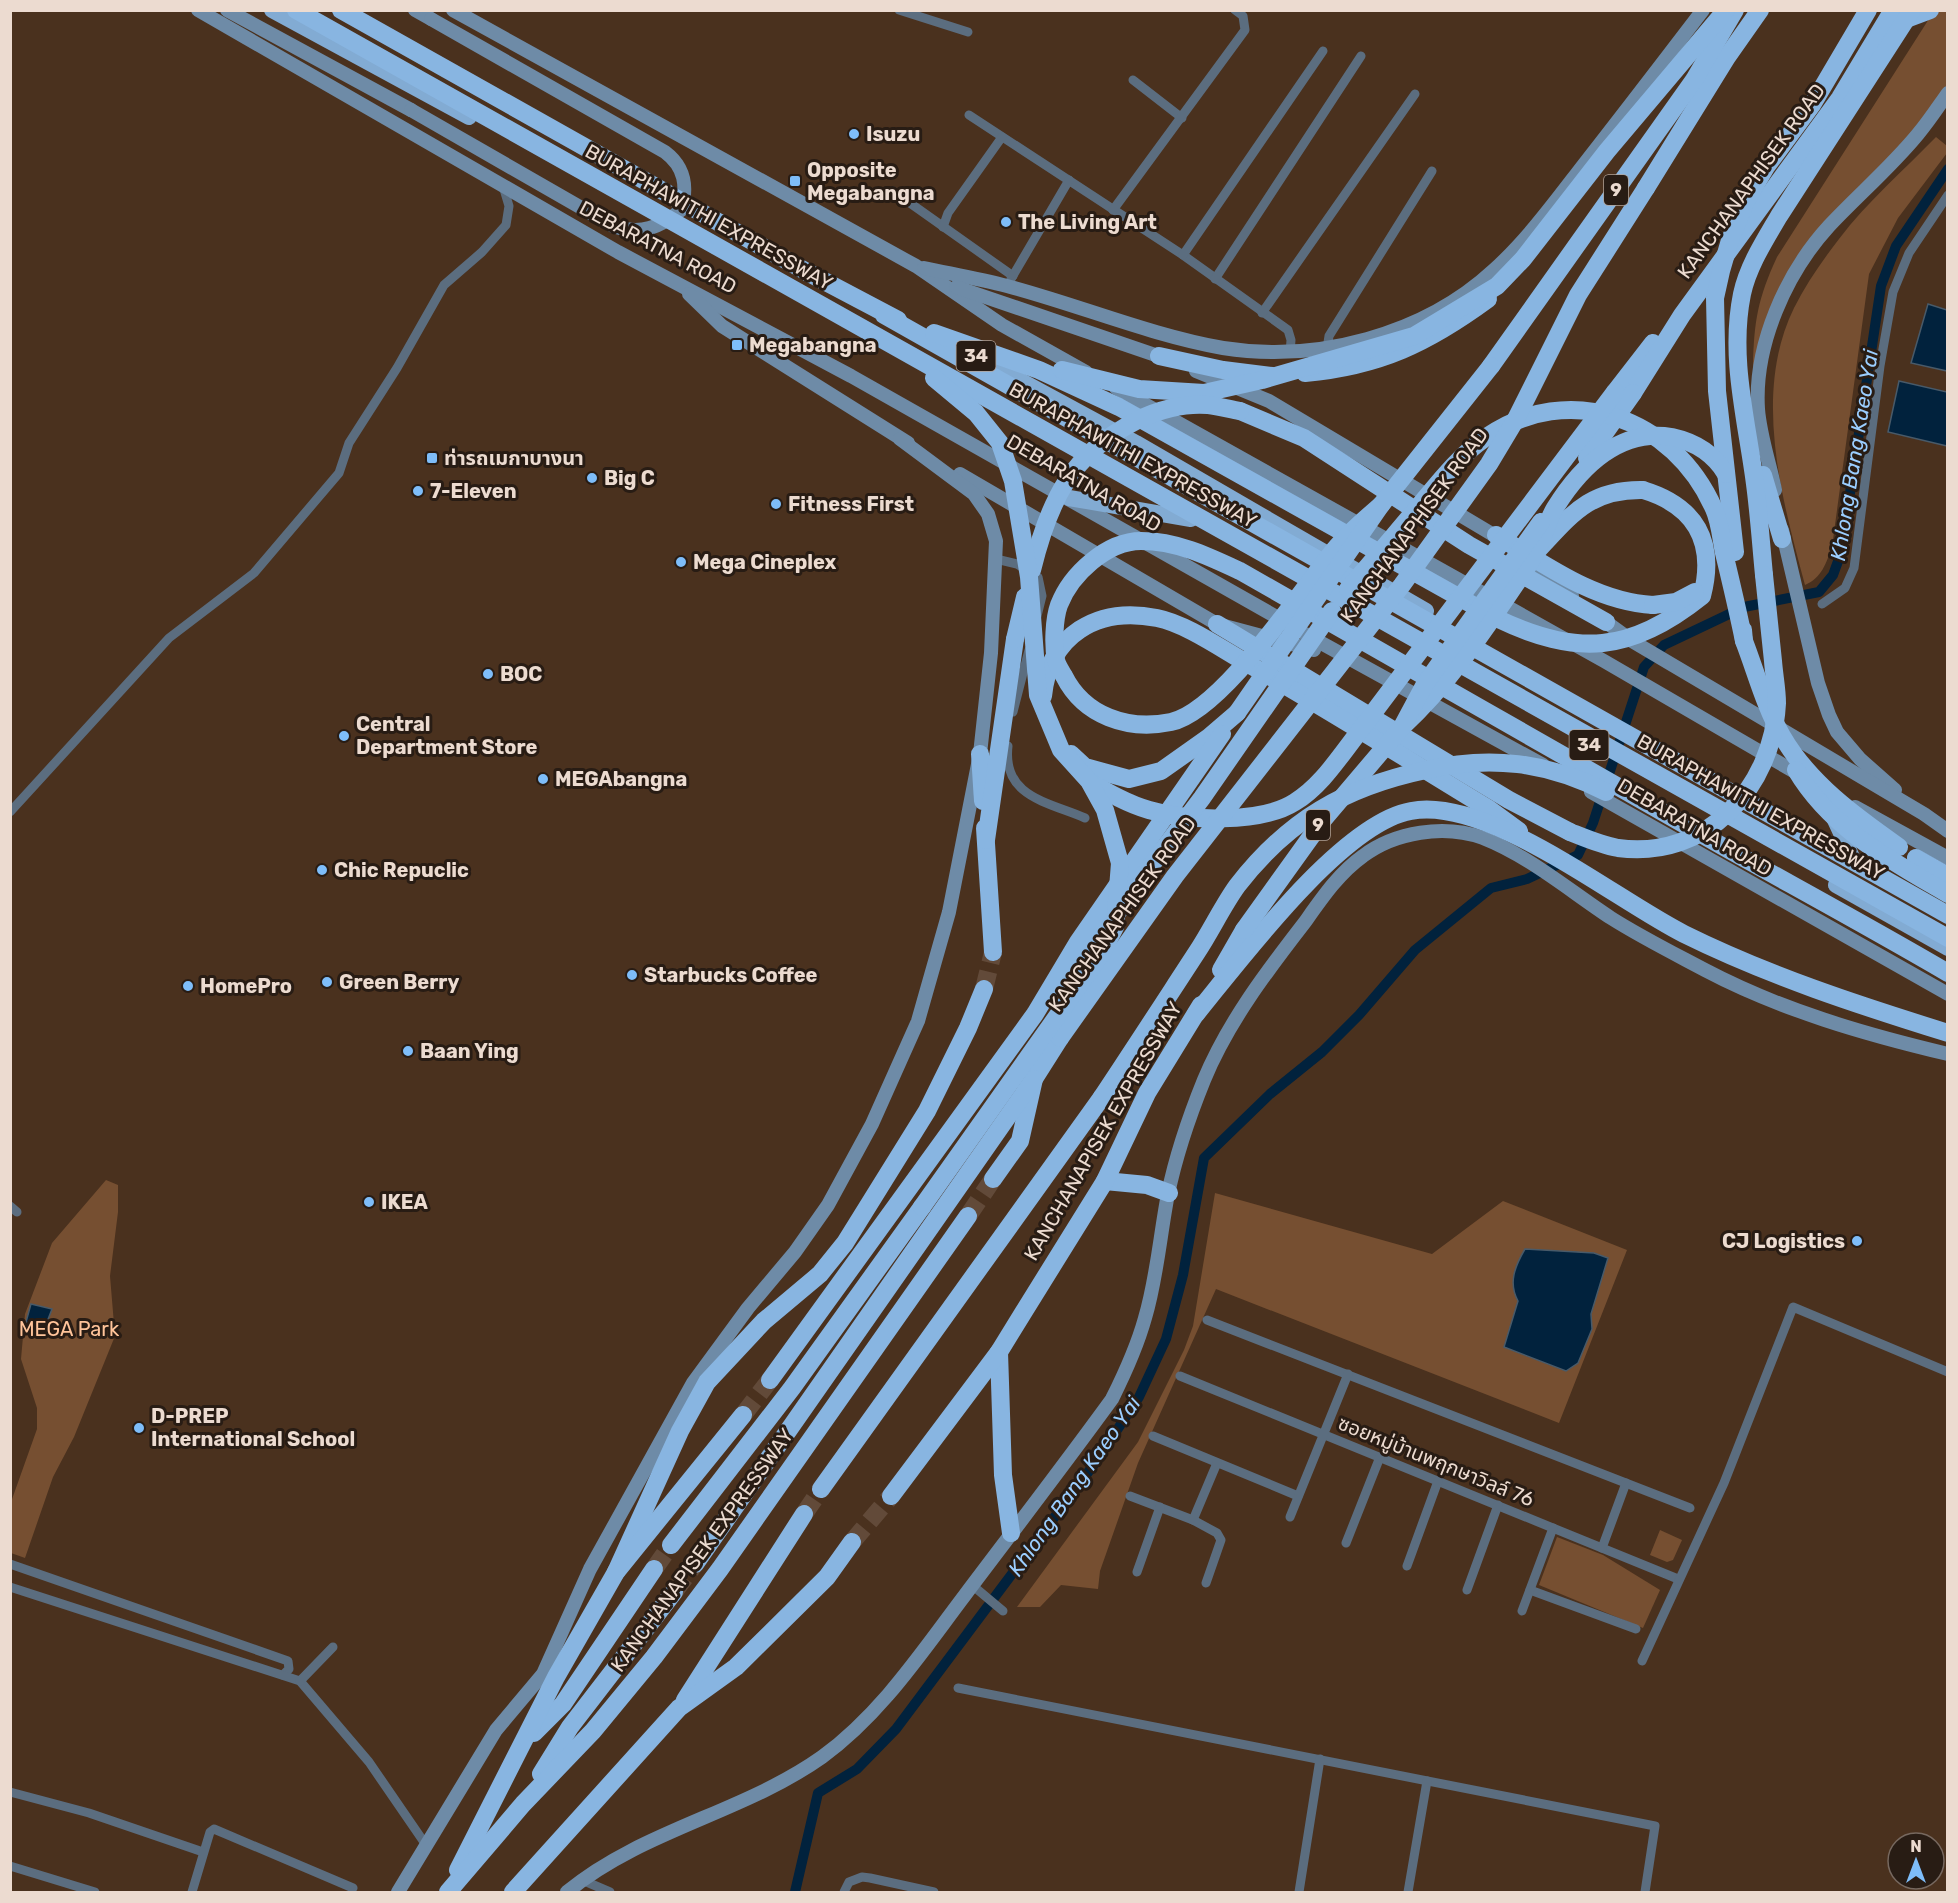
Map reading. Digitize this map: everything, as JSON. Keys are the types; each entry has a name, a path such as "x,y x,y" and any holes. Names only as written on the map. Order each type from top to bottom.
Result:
{"highway":[{"name":"DEBARATNA ROAD","path":"272,10 676,230 1947,948"},
{"name":"BURAPHAWITHI EXPRESSWAY","path":"296,10 1947,938"},
{"name":"BURAPHAWITHI EXPRESSWAY","path":"341,10 1947,913"},
{"name":"34","path":"356,10 927,330 1136,443 1593,707 1631,732 1947,913"},
{"path":"1005,358 1139,389 1204,393 1262,380 1414,336 1497,286 1523,259 1607,151 1726,10"},
{"path":"1159,356 1223,370 1270,376 1320,371 1362,364 1401,352 1453,324 1507,283 1691,57 1733,10"},
{"name":"KANCHANAPHISEK ROAD","path":"1137,872 1237,713 1381,505 1491,366 1694,80 1733,10"},
{"name":"KANCHANAPHISEK ROAD","path":"1034,1079 1060,1038 1175,876 1402,585 1489,464 1516,418 1578,295 1726,57 1760,10"},
{"path":"1744,641 1717,392 1715,297 1730,240 1746,201 1766,167 1812,105 1868,10"},
{"path":"1216,624 1509,800 1570,831 1617,848 1648,848 1680,841 1705,831 1732,812 1757,778 1769,746 1777,702 1755,484 1738,375 1738,323 1742,292 1761,248 1904,14 1930,10"},
{"name":"KANCHANAPHISEK ROAD","path":"1244,930 1323,820 1402,727 1425,684 1624,393 1904,14"},
{"path":"884,315 1005,358 1080,388 1119,407 1486,612 1531,635 1570,643 1606,643 1658,628 1702,596 1708,557 1701,533 1679,506 1663,496 1643,489 1621,489 1587,501 1537,551 1434,697 1402,727"},
{"path":"874,335 976,413 1000,443 1013,481 1029,577 1038,695 1061,750 1089,781 1109,793 1150,810 1184,816 1250,816 1293,803 1318,783 1624,393"},
{"path":"1738,375 1782,539"},
{"path":"986,840 1015,639 1048,513 1063,485 1103,439 1147,416 1173,408 1208,405 1240,411 1304,438 1460,539 1606,622"},
{"path":"770,1380 1035,1014 1091,950 1137,872 1202,798 1341,598 1452,467 1484,439 1524,417 1581,410 1608,414 1641,427 1679,455 1694,471 1716,511 1744,641 1792,764 1804,784 1835,820 1869,847 1947,894"},
{"path":"1496,535 1573,580 1611,598 1634,604 1653,605 1676,602 1710,585 1731,558 1738,535 1740,513 1734,487 1718,461 1696,445 1670,437 1639,436 1609,447 1589,466 1555,508 1537,551"},
{"path":"1070,498 1191,519"},
{"path":"1381,505 1336,547 1307,584 1300,593 1293,602 1286,612 1235,676 1205,704 1173,722 1139,725 1109,719 1085,705 1069,687 1056,661 1059,606 1078,576 1094,559 1115,548 1139,541 1170,544 1204,553 1240,571 1292,601 1302,607 1436,683 1456,695 1947,973"},
{"path":"1237,713 1170,766 1161,771 1129,779 1085,767 1063,747 1050,728 1042,700 1045,675 1054,655 1073,633 1099,619 1128,615 1158,618 1203,638 1489,809 1537,846 1683,933 1760,968 1840,999 1947,1033"},
{"path":"1782,735 1804,767 1824,788 1846,808 1899,847"},
{"path":"980,754 993,952"},
{"path":"821,1489 1102,1097 1237,887 1272,847 1319,808 1361,787 1457,762 1496,760 1527,764 1589,784 1947,984"},
{"name":"KANCHANAPISEK EXPRESSWAY","path":"671,1545 792,1388 854,1303 1064,1009 1116,927 1120,863 1105,810 1089,781"},
{"path":"1821,787 1852,857"},
{"path":"1196,1014 1320,870 1354,839 1378,824 1412,810 1449,811 1537,846"},
{"path":"1916,858 1947,876"},
{"name":"KANCHANAPISEK EXPRESSWAY","path":"891,1496 999,1352 1105,1181 1148,1093 1244,930"},
{"path":"616,1572 680,1431 707,1382 764,1321 820,1274 845,1244 927,1111 968,1028 984,989"},
{"path":"993,1179 1020,1140 1034,1079"},
{"path":"695,1564 1034,1079"},
{"path":"1105,1181 1148,1185 1168,1193"},
{"name":"KANCHANAPISEK EXPRESSWAY","path":"447,1893 523,1804 593,1731 654,1657 720,1569 968,1216"},
{"path":"999,1352 1003,1475 1011,1533"},
{"name":"KANCHANAPISEK EXPRESSWAY","path":"447,1893 556,1677 616,1572 743,1414"},
{"path":"513,1893 679,1708 804,1514"},
{"path":"679,1708 736,1667 827,1577 852,1542"},
{"name":"KANCHANAPISEK EXPRESSWAY","path":"524,1742 563,1704 654,1569"},
{"path":"523,1804 570,1727 674,1592"}],"main road":[{"name":"DEBARATNA ROAD","path":"198,10 503,186 1070,498 1351,660 1581,786 1947,994"},
{"path":"227,10 411,110 613,226 633,231 653,228 681,210 685,190 683,173 674,158 415,10"},
{"name":"34","path":"453,10 916,266 1002,325 1604,661 1947,858"},
{"path":"916,266 1010,281 1090,312 1223,348 1290,353 1327,349 1369,339 1411,322 1453,300 1494,271 1541,219 1703,10"},
{"path":"1947,94 1920,132 1828,226 1810,249 1788,286 1774,318 1759,378 1758,411 1781,518 1782,539 1818,683 1837,732 1860,759 1947,831"},
{"path":"674,280 722,326 900,439 1216,624 1351,660"},
{"path":"938,281 1159,356 1269,401 1496,535 1632,641 1924,814"},
{"path":"398,1893 496,1730 543,1674 590,1569 693,1383 748,1308 795,1252 828,1205 872,1124 918,1021 949,912 980,754 991,653 996,541 987,514 974,494 900,439"},
{"path":"567,1893 582,1880 625,1852 789,1778 822,1756 867,1720 972,1586 1112,1399 1134,1353 1147,1315 1168,1193 1182,1137 1205,1077 1233,1022 1337,879 1370,851 1387,841 1413,833 1445,832 1482,838 1516,856 1614,920 1756,996 1876,1037 1947,1054"}],"street":[{"path":"899,10 968,32"},
{"path":"1113,210 1245,30 1243,16 1235,10"},
{"path":"1183,255 1323,51"},
{"path":"1215,279 1361,57"},
{"path":"1133,80 1182,118"},
{"path":"1262,313 1415,94"},
{"path":"969,115 1183,255 1288,330 1291,340 1290,353"},
{"path":"943,226 948,213 1002,137"},
{"path":"1327,349 1329,336 1432,171"},
{"path":"893,191 943,226 1010,281 1069,180"},
{"path":"10,812 162,644 254,573 339,473 349,443 397,368 444,285 482,252 506,225 509,206 503,186"},
{"path":"1822,604 1845,588 1854,568 1880,366 1896,281 1909,253 1947,195"},
{"path":"996,559 1017,564 1032,571 1042,585 1042,596 1016,696 1007,756 1009,775 1014,783 1026,792 1085,818"},
{"path":"1642,1661 1724,1483 1793,1307 1947,1372"},
{"path":"1207,1320 1690,1508"},
{"path":"1290,1517 1348,1374"},
{"name":"ซอยหมู่บ้านพฤกษาวิลล์ 76","path":"1180,1376 1678,1579"},
{"path":"1153,1436 1298,1496"},
{"path":"1346,1543 1380,1457"},
{"path":"1193,1520 1217,1463"},
{"path":"1407,1566 1438,1481"},
{"path":"1602,1548 1626,1483"},
{"path":"1130,1496 1193,1520 1217,1533 1221,1540 1206,1583"},
{"path":"1467,1590 1498,1505"},
{"path":"1137,1572 1160,1507"},
{"path":"1522,1611 1553,1528"},
{"path":"10,1564 288,1661 289,1669 283,1675"},
{"path":"972,1586 1003,1611"},
{"path":"10,1587 300,1681 369,1762 426,1845"},
{"path":"1530,1590 1636,1629"},
{"path":"300,1681 333,1647"},
{"path":"958,1688 1655,1826 1645,1893"},
{"path":"1299,1893 1320,1759"},
{"path":"1408,1893 1427,1781"},
{"path":"10,1792 88,1813 203,1852"},
{"path":"194,1892 203,1852 210,1832 214,1829 353,1888"},
{"path":"10,1866 95,1893"},
{"path":"844,1893 849,1882 862,1877 934,1893"},
{"path":"582,1880 609,1893"}],"green space":[{"path":"1934,11 1947,11 1947,100 1817,248 1782,306 1755,373 1753,366 1758,310 1765,285 1777,257"},
{"path":"1936,137 1947,146 1947,153 1898,218 1869,274 1832,547 1819,574 1805,585 1780,482 1775,446 1773,411 1775,375 1781,341 1794,308 1833,247 1874,199"},
{"name":"MEGA Park","path":"106,1180 118,1185 118,1212 110,1276 115,1336 74,1437 53,1477 25,1558 11,1553 11,1502 37,1429 37,1408 21,1359 25,1314 52,1243"},
{"path":"1215,1193 1432,1254 1503,1201 1627,1250 1559,1423 1216,1289 1138,1463 1100,1571 1098,1589 1061,1585 1040,1607 1017,1607 1138,1442 1184,1350 1193,1326","holes":["1608,1258 1591,1314 1592,1329 1504,1347 1518,1301"]},
{"path":"1660,1530 1682,1540 1673,1560 1667,1562 1650,1555"},
{"path":"1557,1537 1603,1555 1660,1590 1643,1628 1539,1585"}],"water":[{"path":"1928,304 1947,310 1947,371 1911,363"},
{"path":"1899,381 1947,392 1947,446 1888,432"},
{"path":"1525,1249 1594,1253 1608,1258 1591,1314 1592,1329 1578,1363 1566,1371 1504,1347 1518,1301 1513,1288 1514,1275"},
{"path":"31,1304 52,1309 45,1327 26,1322"}],"waterway":[{"name":"Khlong Bang Kaeo Yai","path":"795,1892 818,1793 857,1769 896,1729 1095,1463 1139,1397 1166,1339 1183,1275 1204,1158 1270,1094 1322,1052 1359,1015 1415,950 1491,888 1527,879 1578,855 1593,823 1644,667 1664,645 1744,607 1819,592 1833,575 1841,553 1881,286 1896,246 1948,169"}],"tunnel":[{"path":"984,989 993,952"},
{"path":"968,1216 993,1179"},
{"path":"743,1415 770,1380"},
{"path":"804,1514 821,1489"},
{"path":"852,1542 891,1496"},
{"path":"654,1569 671,1545"},
{"path":"674,1592 695,1564"}],"place":[{"name":"Isuzu","path":"854,134"},
{"name":"Opposite Megabangna","path":"795,181"},
{"name":"The Living Art","path":"1006,222"},
{"name":"Megabangna","path":"737,345"},
{"name":"ท่ารถเมกาบางนา","path":"432,458"},
{"name":"Big C","path":"592,478"},
{"name":"7-Eleven","path":"418,491"},
{"name":"Fitness First","path":"776,504"},
{"name":"Mega Cineplex","path":"681,562"},
{"name":"BOC","path":"488,674"},
{"name":"Central Department Store","path":"344,736"},
{"name":"MEGAbangna","path":"543,779"},
{"name":"Chic Repuclic","path":"322,870"},
{"name":"Starbucks Coffee","path":"632,975"},
{"name":"Green Berry","path":"327,982"},
{"name":"HomePro","path":"188,986"},
{"name":"Baan Ying","path":"408,1051"},
{"name":"IKEA","path":"369,1202"},
{"name":"CJ Logistics","path":"1857,1241"},
{"name":"D-PREP International School","path":"139,1428"}]}
